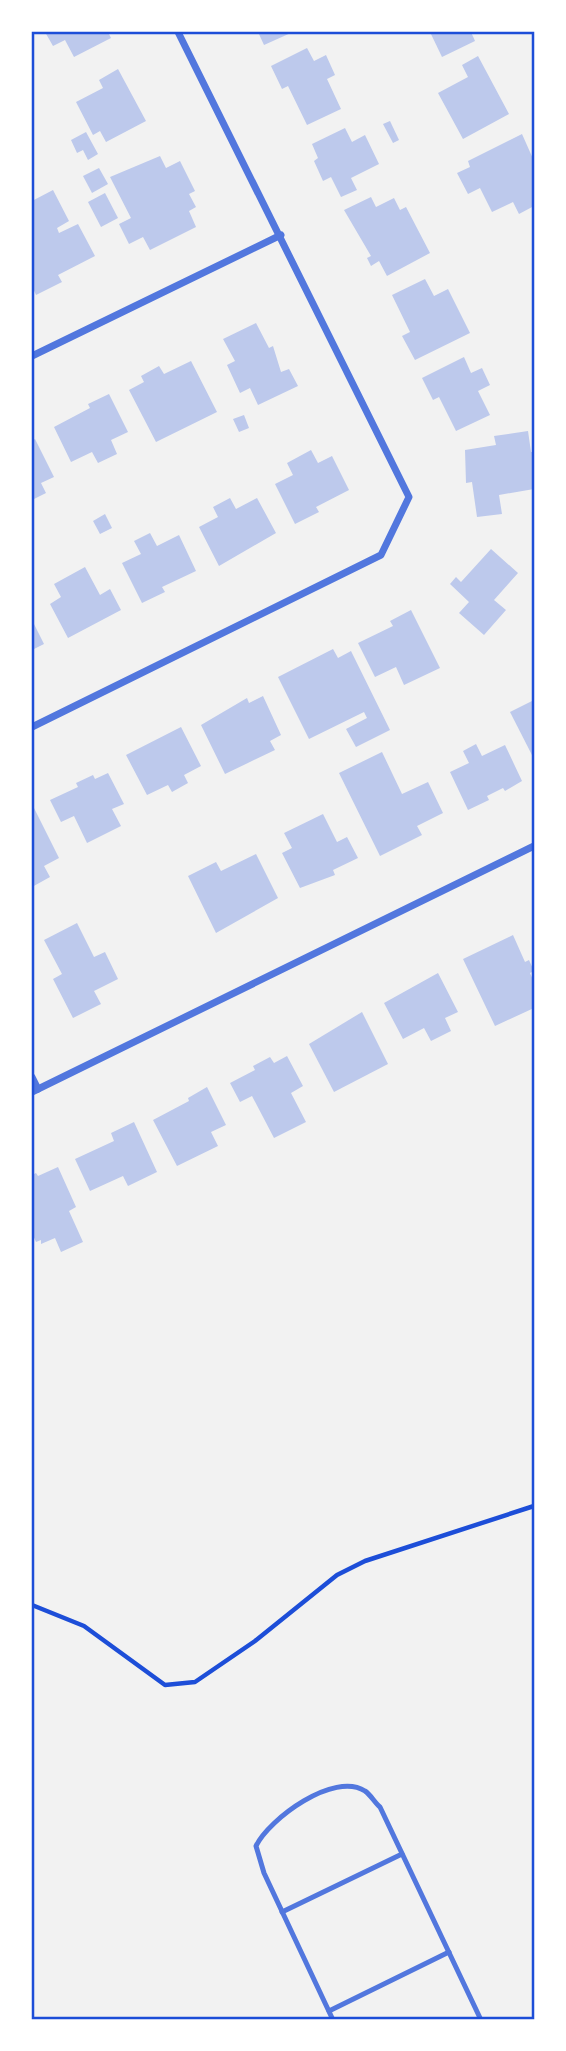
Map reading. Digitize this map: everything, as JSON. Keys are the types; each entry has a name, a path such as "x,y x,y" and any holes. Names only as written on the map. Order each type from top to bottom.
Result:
{"street":[{"path":"32,727 381,555 409,498 281,234 178,32"},
{"path":"32,356 281,234"},
{"path":"32,1077 35,1091 534,846"}],"lane":[{"path":"333,2020 282,1912 256,1846 263,1832 287,1810 341,1786 365,1790 380,1807 481,2020"},
{"path":"282,1912 402,1854"},
{"path":"329,2011 449,1952"}],"path":[{"path":"32,1605 84,1626 165,1685 195,1682 255,1641 337,1575 356,1565 534,1506"}],"building":[{"path":"45,32 108,32 111,38 74,57 65,40 53,46"},
{"path":"258,32 293,32 264,45"},
{"path":"430,32 471,32 475,41 442,57"},
{"path":"307,48 314,61 326,55 335,75 327,79 341,109 307,125 288,86 282,89 271,66"},
{"path":"478,56 509,114 463,139 438,93 468,77 462,65"},
{"path":"118,69 146,121 106,142 100,131 93,135 76,102 103,88 99,80"},
{"path":"390,121 399,140 393,143 383,124"},
{"path":"345,128 352,142 365,135 379,164 351,178 357,190 341,197 331,177 323,181 314,161 318,158 312,144"},
{"path":"86,132 98,154 88,160 83,150 77,153 71,140"},
{"path":"522,134 534,161 534,206 519,214 513,202 492,212 480,188 468,194 457,173 470,167 468,161"},
{"path":"160,156 166,168 180,161 195,191 189,194 196,207 189,211 196,227 150,250 143,237 129,244 119,224 131,218 110,177"},
{"path":"99,168 108,184 92,193 83,176"},
{"path":"53,190 69,221 57,228 59,233 78,224 95,256 58,275 62,282 36,295 32,286 32,201"},
{"path":"105,193 118,218 101,227 88,202"},
{"path":"371,197 376,207 394,198 400,210 406,207 430,253 387,276 379,261 371,266 367,258 371,256 344,210"},
{"path":"425,279 434,296 448,289 470,333 415,360 402,336 410,332 392,295"},
{"path":"256,323 269,348 273,346 281,372 289,369 298,386 258,405 250,388 240,393 227,365 235,361 223,339"},
{"path":"464,357 471,373 482,368 490,385 478,391 490,415 456,431 439,397 433,400 422,378"},
{"path":"191,361 217,412 156,442 129,390 144,382 141,376 159,366 164,374"},
{"path":"109,394 128,432 111,440 117,454 98,463 92,452 71,462 54,427 90,408 88,404"},
{"path":"244,415 249,428 239,432 233,419"},
{"path":"528,431 531,452 534,452 534,489 499,495 502,514 477,517 472,482 466,483 465,450 496,445 494,436"},
{"path":"35,439 54,477 41,483 46,493 32,500 32,441"},
{"path":"311,450 318,463 332,456 349,490 316,507 319,512 295,524 275,484 293,475 287,463"},
{"path":"230,498 236,509 257,498 276,533 219,566 199,527 218,517 213,507"},
{"path":"105,514 112,528 100,534 93,521"},
{"path":"150,533 157,546 179,535 196,571 162,587 165,592 142,603 122,563 141,554 134,541"},
{"path":"491,549 518,573 494,600 506,610 484,635 459,613 469,602 450,584 456,577 461,582"},
{"path":"85,567 100,595 110,589 121,610 68,638 50,604 61,597 54,584"},
{"path":"411,610 440,668 404,685 396,667 375,677 358,643 393,626 390,621"},
{"path":"32,620 44,644 32,650"},
{"path":"333,649 338,658 351,651 390,730 356,747 346,729 367,718 364,712 309,739 278,677"},
{"path":"263,696 281,735 270,741 275,750 225,774 201,725 247,698 249,703"},
{"path":"534,700 534,759 510,712"},
{"path":"181,727 201,766 184,775 188,783 172,792 168,785 147,795 126,755"},
{"path":"476,744 482,756 505,745 522,781 505,791 503,788 487,796 489,800 468,810 450,772 469,763 463,751"},
{"path":"382,752 402,794 428,782 443,813 417,826 422,835 380,856 339,773"},
{"path":"108,773 124,804 112,809 121,826 87,843 74,816 61,822 50,800 78,787 76,783 93,775 95,779"},
{"path":"32,804 59,858 44,866 50,877 32,887"},
{"path":"323,814 337,842 347,837 358,858 333,870 335,875 300,888 282,853 292,848 284,833"},
{"path":"256,854 278,898 216,933 188,876 216,862 221,871"},
{"path":"77,923 94,957 105,952 118,979 94,991 101,1004 73,1018 53,979 62,974 44,940"},
{"path":"513,935 525,962 529,960 534,971 530,973 534,982 534,1008 495,1026 463,959"},
{"path":"438,973 458,1012 445,1018 451,1031 431,1041 424,1028 403,1039 384,1003"},
{"path":"362,1012 388,1064 334,1092 309,1044"},
{"path":"287,1056 303,1086 291,1093 306,1122 274,1138 252,1096 240,1102 230,1083 255,1070 253,1066 270,1057 274,1063"},
{"path":"207,1087 226,1125 211,1132 218,1146 177,1166 153,1120 189,1101 188,1098"},
{"path":"134,1122 157,1172 128,1186 123,1176 90,1191 75,1159 114,1141 111,1133"},
{"path":"58,1167 76,1207 69,1211 83,1242 61,1252 55,1238 41,1244 41,1240 36,1242 32,1233 32,1175 36,1173 38,1176"}]}
